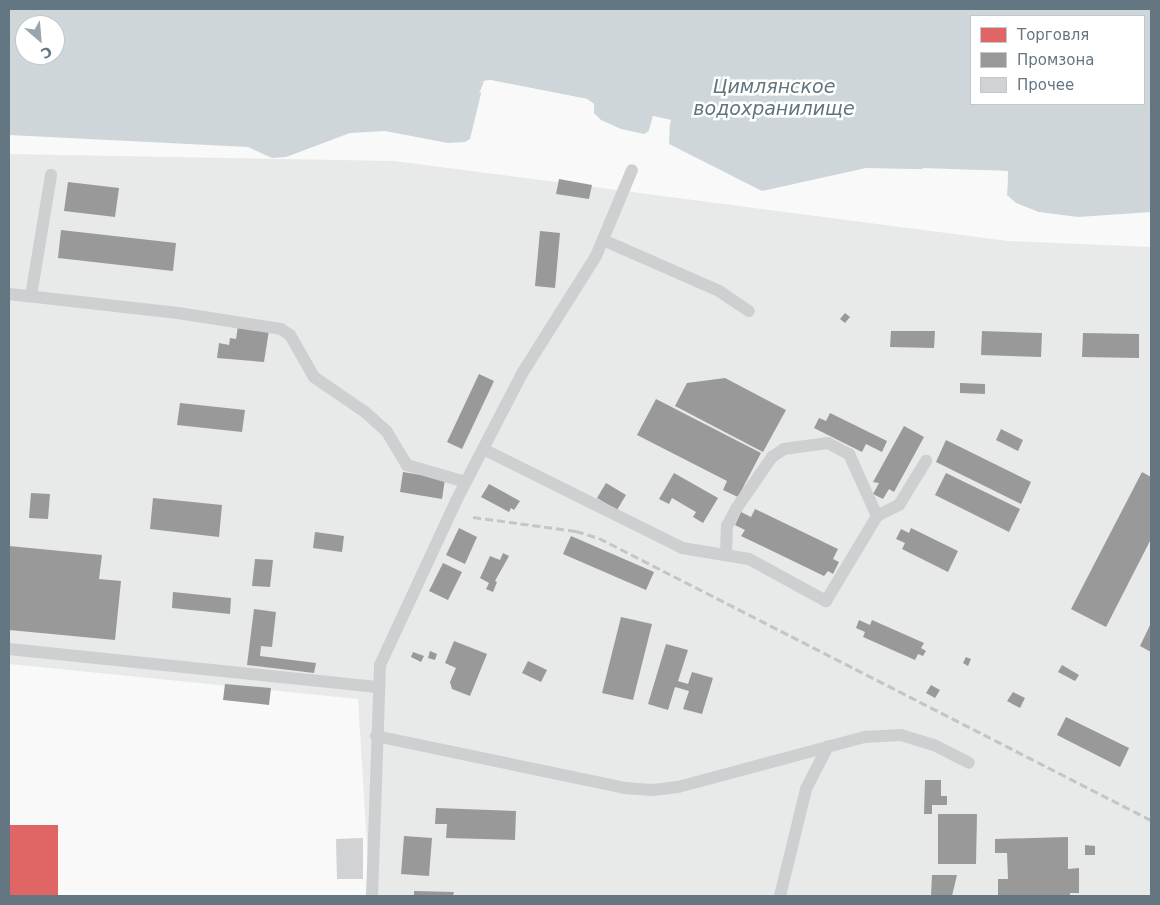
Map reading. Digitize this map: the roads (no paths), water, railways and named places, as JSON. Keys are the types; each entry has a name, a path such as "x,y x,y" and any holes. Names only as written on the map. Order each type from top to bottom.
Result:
{"lane":[{"path":"372,896 377,687 380,665 389,640 483,449 524,372 586,274 604,240 632,170"},
{"path":"31,296 50,175"},
{"path":"604,240 720,291 749,310"},
{"path":"9,294 178,313 281,330 290,335 314,377 365,412 387,432 407,465 466,482"},
{"path":"726,553 727,526 736,509 772,457 784,449 828,443 849,454 877,516"},
{"path":"483,449 682,548 726,553 749,559 826,601 877,516 898,505 926,461"},
{"path":"9,649 377,687"},
{"path":"376,736 624,788 653,790 678,787 865,737 901,735 934,745 969,763"},
{"path":"780,896 806,789 828,746"}],"water":[{"name":"Цимлянское водохранилище","path":"9,9 1151,9 1151,212 1078,217 1039,212 1016,203 1007,195 1008,171 866,168 762,191 669,144 670,120 653,116 649,131 644,134 621,129 601,120 594,113 594,104 587,99 490,80 484,81 470,139 465,142 448,143 385,131 350,133 286,157 272,158 248,147 9,135"}],"railway":[{"path":"473,517 576,531 599,538 1151,820"}]}
